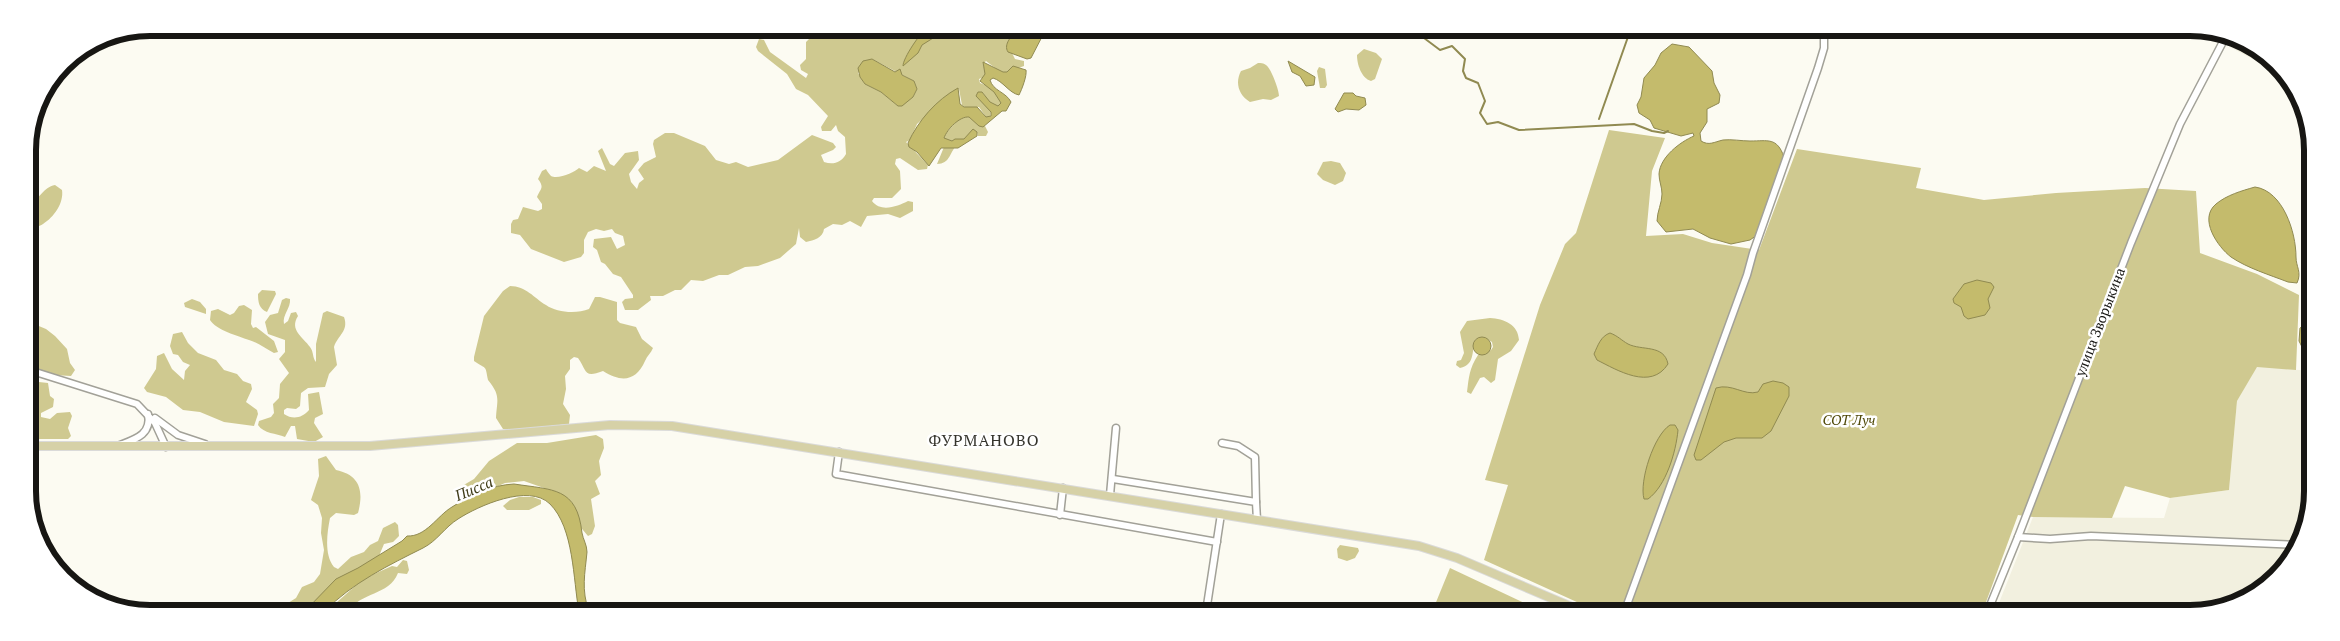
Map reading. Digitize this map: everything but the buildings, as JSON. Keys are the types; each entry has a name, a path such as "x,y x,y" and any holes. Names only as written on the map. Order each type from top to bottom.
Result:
{"main road":[{"path":"36,446 370,446 633,424 692,428 1419,546 1567,605"}],"street":[{"path":"1627,605 1747,275 1818,68 1824,48 1824,36"},
{"name":"улица Зворыкина","path":"1990,605 2134,234 2180,124 2223,41"},
{"path":"36,372 128,400 137,404 178,435 216,447"},
{"path":"116,446 143,434 149,423 148,413"},
{"path":"148,413 155,423 166,447"},
{"path":"1110,496 1116,428"},
{"path":"1222,443 1238,446 1255,457 1257,520"},
{"path":"839,452 836,474 1217,542"},
{"path":"1112,478 1256,502"},
{"path":"1060,515 1063,488"},
{"path":"1207,605 1221,514"},
{"path":"2018,537 2091,536 2290,545"}],"shaded area":[{"path":"919,36 936,36 922,45 918,53 903,66 912,46"},
{"path":"1042,36 1031,58 1027,59 1008,52 1007,43 1011,37"},
{"path":"1672,44 1689,47 1712,71 1714,83 1720,95 1719,103 1707,109 1707,122 1700,133 1701,141 1709,143 1723,140 1767,141 1775,143 1784,157 1757,235 1750,240 1731,244 1710,238 1693,229 1666,232 1657,221 1662,194 1659,177 1660,168 1672,151 1694,136 1693,133 1681,136 1654,128 1650,120 1639,113 1637,105 1641,97 1644,78 1655,65 1661,53"},
{"path":"2231,44 2247,51 2265,66 2230,47"},
{"path":"872,59 895,72 900,69 902,75 914,81 917,89 913,97 902,106 898,106 881,92 865,84 860,77 858,68 863,61"},
{"path":"1288,61 1315,77 1314,85 1306,86 1300,76 1292,72"},
{"path":"983,62 1003,72 1007,72 1013,66 1026,70 1019,95 997,80 993,78 990,80 994,87 1011,102 1006,111 1002,111 983,127 979,126 969,117 958,121 951,127 944,138 952,141 964,139 973,129 977,132 977,136 958,148 941,148 929,166 917,152 909,147 908,143 922,119 935,105 958,88 960,104 964,107 977,107 986,117 991,116 991,112 976,96 978,92 982,92 990,102 998,106 1001,103 994,92 980,81 985,74"},
{"path":"1344,93 1353,93 1356,96 1365,98 1366,105 1359,110 1346,109 1338,112 1335,109"},
{"path":"2255,187 2265,190 2273,196 2286,214 2294,236 2299,273 2297,283 2288,282 2237,261 2221,247 2212,232 2209,225 2209,217 2211,210 2216,204 2229,196"},
{"path":"1977,280 1991,283 1994,287 1988,299 1990,308 1985,315 1968,319 1964,316 1961,307 1954,303 1953,299 1964,284"},
{"path":"2304,325 2304,351 2299,341 2300,328"},
{"path":"1610,333 1628,344 1662,353 1668,364 1661,372 1653,376 1643,377 1624,373 1597,360 1594,354 1597,347 1602,339"},
{"path":"1478,337 1486,337 1491,342 1489,353 1478,355 1473,350 1473,342"},
{"path":"2257,366 2304,370 2304,498 2302,513 2289,548 2265,577 2247,590 2234,596 2197,605 1998,605 2033,517 2164,518 2170,498 2229,490 2237,401"},
{"path":"1773,381 1783,383 1789,387 1789,396 1771,431 1762,438 1736,438 1724,442 1701,460 1696,460 1694,455 1716,388 1727,387 1753,393 1758,392 1763,384"},
{"path":"1670,425 1675,425 1678,430 1669,468 1660,486 1648,499 1644,499 1644,481 1649,459 1658,438"},
{"path":"514,484 551,490 569,499 575,507 587,549 584,589 587,605 578,605 568,540 558,514 550,504 541,498 517,496 490,503 453,522 428,545 359,583 332,605 311,605 336,579 358,568 407,536 426,530 459,503 474,495"}],"green space":[{"path":"812,36 1017,36 1011,51 1015,59 1024,61 1024,66 1003,74 986,61 983,64 987,76 979,79 980,83 992,88 1002,104 998,107 990,104 983,93 979,93 991,109 990,118 986,117 979,107 966,108 962,105 959,89 955,90 917,124 910,140 906,142 928,165 927,169 918,170 900,158 896,159 895,164 900,171 901,189 892,198 874,198 872,201 876,205 885,208 908,201 913,202 913,211 900,218 888,214 867,216 861,227 850,221 842,225 833,224 824,229 822,235 818,238 806,242 800,237 799,228 796,244 780,258 758,266 745,267 728,275 719,275 703,281 691,280 681,290 675,290 663,296 650,296 651,300 638,310 625,310 622,302 625,299 633,298 633,295 621,277 613,274 601,262 597,250 593,247 594,239 611,237 617,249 625,245 623,236 615,233 612,229 604,231 596,229 588,232 584,240 584,253 581,257 564,262 531,249 520,235 511,233 511,224 513,220 518,219 523,207 538,211 542,209 542,204 537,197 541,188 538,179 542,171 546,169 551,176 558,177 579,168 587,172 594,166 606,171 598,151 602,148 610,164 614,166 625,153 638,151 639,160 629,174 631,182 637,189 639,183 644,179 638,170 644,163 656,157 654,140 665,133 674,133 705,146 716,160 729,164 736,162 748,167 778,160 812,135 833,143 836,147 821,155 824,162 834,163 839,161 846,154 845,137 838,131 836,125 831,131 822,131 821,127 828,116 808,95 796,89 787,74 758,51 756,47 759,39 764,40 770,52 806,78 808,74 801,70 800,65 806,59 806,42","holes":["872,59 914,81 917,89 913,97 898,106 881,92 865,84 858,73"]},
{"path":"1364,49 1376,53 1382,59 1375,79 1371,81 1362,74 1358,62 1357,55"},
{"path":"1258,63 1265,64 1270,70 1279,96 1271,100 1263,99 1250,102 1240,92 1238,84 1239,75 1241,71"},
{"path":"1319,67 1325,69 1327,85 1325,88 1320,88 1317,71"},
{"path":"968,116 984,124 988,132 986,136 978,136 977,132 968,136 956,146 945,162 937,164 944,147 944,135 959,119"},
{"name":"СОТ Луч","path":"1609,130 1665,138 1652,171 1646,236 1683,234 1712,243 1759,250 1797,149 1921,168 1916,188 1984,200 2056,193 2145,188 2196,191 2200,253 2257,274 2299,295 2296,370 2257,367 2237,401 2229,490 2170,498 2125,486 2112,518 2033,517 2018,515 1985,605 1583,605 1484,560 1508,485 1485,480 1540,305 1565,244 1576,233"},
{"path":"1323,162 1340,163 1346,173 1343,181 1335,185 1323,180 1317,174"},
{"path":"55,185 62,190 60,205 51,218 36,227 36,200 51,186"},
{"path":"510,286 525,290 551,308 567,312 579,312 589,309 595,297 617,302 617,320 620,323 636,327 642,339 653,348 637,373 628,378 616,377 603,371 589,374 578,358 574,357 570,360 570,369 565,376 566,389 563,404 570,415 569,424 512,430 503,429 496,418 497,394 488,380 486,369 474,361 474,357 484,316 503,291"},
{"path":"262,290 275,291 276,294 267,312 262,309 259,302 258,294"},
{"path":"192,299 200,302 206,309 206,314 185,307 184,303"},
{"path":"290,299 290,302 284,318 284,324 288,321 291,313 296,312 298,316 295,325 296,329 311,349 316,362 316,344 323,313 327,311 344,317 345,322 344,329 334,347 337,365 329,374 325,387 308,388 301,393 300,406 296,409 287,408 284,410 284,414 291,417 303,415 309,410 308,394 319,392 323,414 315,418 314,423 323,437 314,442 297,439 295,426 291,426 285,437 267,432 258,425 259,421 271,417 274,413 273,404 279,398 280,384 289,373 279,359 285,352 285,340 268,334 265,322 270,315 278,313 282,300"},
{"path":"244,305 252,310 251,324 253,328 256,327 274,341 278,352 274,353 255,342 222,330 210,320 211,311 218,309 230,315 239,306"},
{"path":"1490,318 1509,323 1513,326 1519,340 1511,351 1498,359 1495,380 1491,383 1484,377 1480,378 1471,394 1467,392 1473,365 1478,355 1491,350 1493,347 1492,342 1485,338 1476,339 1469,364 1460,368 1456,365 1457,361 1461,360 1464,353 1460,332 1467,321"},
{"path":"36,325 55,336 67,349 70,363 75,370 71,376 54,375 36,369"},
{"path":"182,332 188,343 198,353 216,360 224,370 237,374 243,381 251,384 252,389 246,402 257,410 258,414 254,426 224,422 200,412 183,410 166,397 147,392 144,388 156,369 157,356 164,353 172,369 184,380 185,371 190,365 183,362 178,355 173,354 170,346 173,334"},
{"path":"36,382 48,383 50,396 54,399 53,407 41,413 41,417 50,419 57,413 70,412 72,416 68,428 71,436 68,439 36,439 36,400 38,395 36,392"},
{"path":"596,435 603,439 604,448 599,461 601,475 595,481 600,494 591,499 595,526 592,534 588,536 577,523 561,494 524,481 505,483 476,496 467,496 461,490 462,486 474,479 489,461 517,443 547,443"},
{"path":"326,456 336,470 344,472 355,480 360,491 358,513 354,515 336,513 330,518 327,537 328,550 334,567 338,569 351,557 364,552 370,545 378,541 383,528 395,522 398,525 399,536 393,542 384,544 379,556 316,605 286,605 296,598 302,587 314,582 320,574 324,550 321,533 322,518 318,505 311,500 319,476 318,459"},
{"path":"519,497 533,497 541,500 541,504 529,510 507,510 503,506 510,500"},
{"path":"1340,545 1358,548 1359,551 1355,558 1347,561 1338,558 1337,549"},
{"path":"403,560 407,561 409,570 407,574 398,573 388,586 354,605 334,605 363,579 392,566 397,567"},
{"path":"1450,568 1529,605 1435,605"}],"waterway":[{"path":"1599,119 1628,36"},
{"path":"1424,38 1440,50 1452,46 1465,59 1463,71 1466,78 1478,83 1485,101 1480,113 1487,124 1498,122 1519,130 1634,124 1652,131 1664,133 1668,131"}],"district":[{"name":"ФУРМАНОВО","path":"984,440"}],"water label":[{"name":"Писса","path":"474,489"}]}
